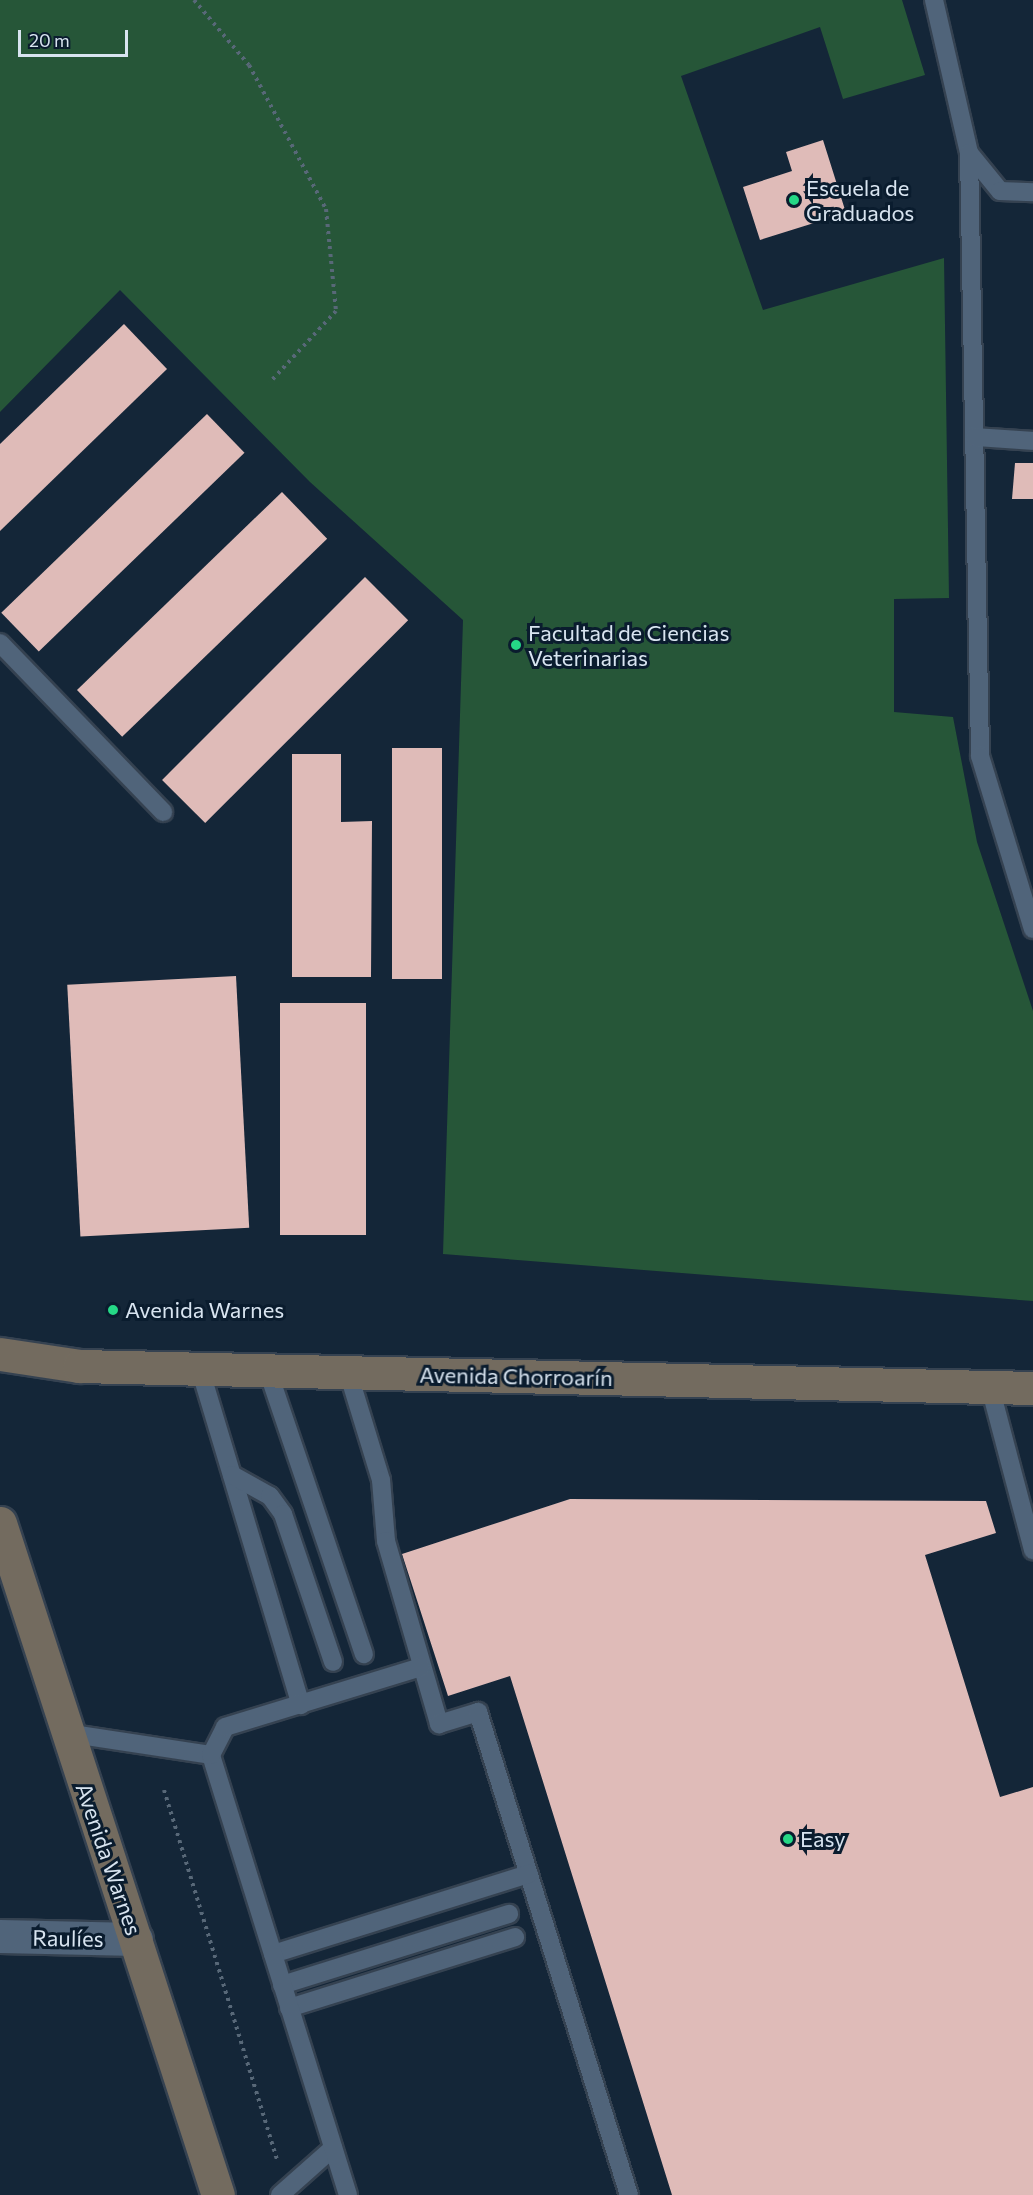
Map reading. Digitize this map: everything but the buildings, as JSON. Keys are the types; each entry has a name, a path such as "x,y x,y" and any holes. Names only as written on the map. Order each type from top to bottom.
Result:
{"main road":[{"name":"Avenida Chorroarín","path":"0,1354 79,1366 1033,1388"},
{"name":"Avenida Warnes","path":"0,1523 66,1733 136,1939 218,2195"}],"street":[{"name":"Raulíes","path":"0,1936 136,1939"}],"lane":[{"path":"934,0 969,153 980,756 1033,929"},
{"path":"969,153 1000,191 1033,192"},
{"path":"975,436 1033,441"},
{"path":"0,643 163,813"},
{"path":"200,1369 301,1705"},
{"path":"268,1371 364,1654"},
{"path":"348,1372 381,1480 386,1541 439,1724 478,1712 629,2195"},
{"path":"990,1387 1030,1528 1033,1550"},
{"path":"232,1475 270,1496 283,1514 333,1662"},
{"path":"348,2195 210,1755 225,1727 421,1667"},
{"path":"66,1733 210,1755"},
{"path":"273,1954 529,1874"},
{"path":"282,1985 509,1914"},
{"path":"289,2007 515,1937"},
{"path":"283,2192 333,2148"}],"path":[{"path":"194,0 249,65 326,209 336,311 270,382"},
{"path":"164,1790 283,2192"}],"green space":[{"path":"0,0 902,0 925,75 843,99 820,27 681,76 763,310 944,258 949,598 894,599 894,712 953,717 977,842 1033,1011 1033,1301 443,1254 463,620 310,482 120,290 0,412"}],"place":[{"name":"Escuela de Graduados","path":"794,200"},
{"name":"Facultad de Ciencias Veterinarias","path":"516,645"},
{"name":"Avenida Warnes","path":"113,1310"},
{"name":"Easy","path":"788,1839"}]}
